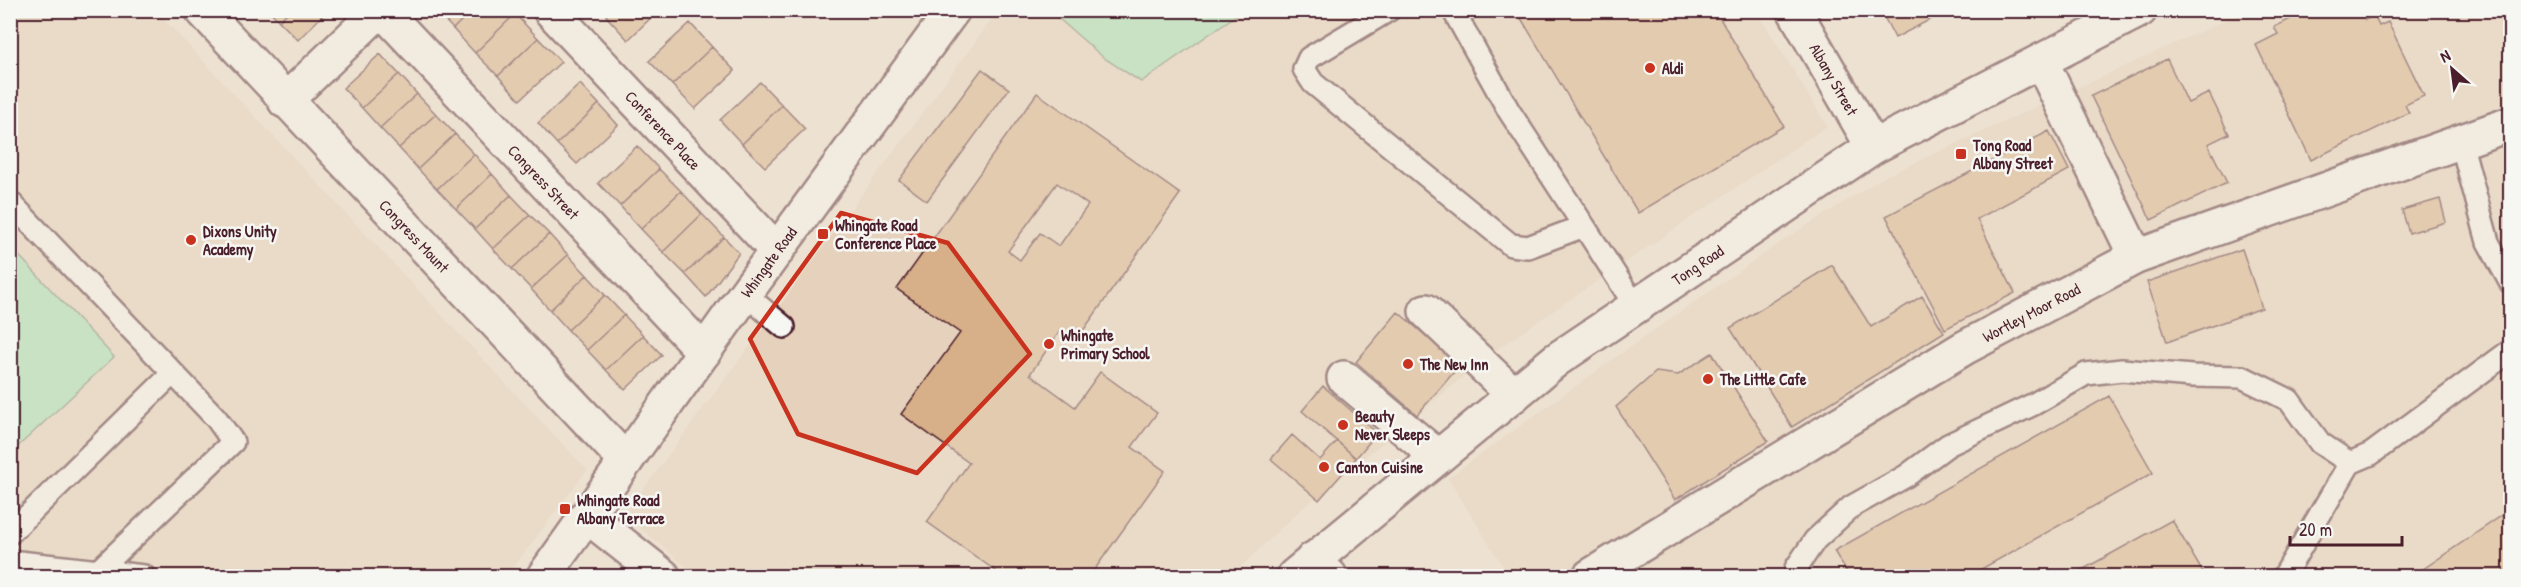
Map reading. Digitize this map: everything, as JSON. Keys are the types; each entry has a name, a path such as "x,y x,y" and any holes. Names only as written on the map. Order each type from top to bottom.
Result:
{"street":[{"name":"Congress Mount","path":"202,10 285,101 626,461"},
{"path":"285,101 381,10"},
{"name":"Congress Street","path":"381,10 704,352"},
{"name":"Conference Place","path":"550,10 777,251"},
{"name":"Whingate Road","path":"544,576 745,294 953,10"},
{"name":"Albany Street","path":"1794,10 1873,147"},
{"name":"Tong Road","path":"1312,571 1438,457 1556,360 1873,147 2140,10"},
{"path":"2041,61 2136,257"},
{"name":"Wortley Moor Road","path":"1590,576 1964,348 2136,257 2511,124"},
{"path":"1426,311 1514,395"},
{"path":"1344,378 1438,457"},
{"path":"587,516 663,576"}],"lane":[{"path":"1389,10 1309,58 1304,69 1313,83 1511,245 1528,247 1584,226"},
{"path":"1453,10 1509,111 1636,307"},
{"path":"2461,142 2488,242 2511,282"},
{"path":"10,202 216,418 233,442 98,571"},
{"path":"745,294 784,327"},
{"path":"2284,576 2350,463 2371,454 2511,351"},
{"path":"1799,576 1796,568 1815,540 1851,507 1906,476 1948,445 2034,404 2086,374 2121,370 2192,376 2242,377 2289,400 2320,442 2350,463"},
{"path":"10,532 173,373"},
{"path":"10,561 144,576"}],"highlighted area":[{"path":"841,213 948,243 1030,354 917,473 798,434 750,339"}],"shaded area":[{"name":"Dixons Unity Academy","path":"10,11 156,11 587,470 507,576 11,576"},
{"name":"Whingate Primary School","path":"998,11 1050,11 1104,58 1141,82 1242,11 1757,11 1827,126 1500,347 1299,511 1231,576 698,576 624,515"},
{"path":"2245,11 2510,11 2510,576 1509,576 1448,478 1627,349 1784,240 1884,177"}],"green space":[{"path":"1050,11 1242,11 1141,82 1104,58"},
{"path":"11,247 114,357 11,453"}],"building":[{"path":"269,10 290,10 279,21"},
{"path":"290,10 328,10 298,40 279,21"},
{"path":"435,10 472,10 453,29"},
{"path":"472,10 512,10 515,14 475,53 453,29"},
{"path":"612,10 659,10 628,40 606,16"},
{"name":"Aldi","path":"1516,10 1715,10 1784,126 1638,213"},
{"path":"1939,10 1941,14 1895,38 1881,11"},
{"path":"2309,10 2360,10 2365,20 2374,15 2379,26 2388,22 2424,96 2405,105 2409,113 2311,160 2256,45 2278,34 2274,27"},
{"path":"515,14 538,38 498,76 475,53"},
{"path":"690,23 712,47 672,85 649,61"},
{"path":"538,38 561,62 520,100 498,76"},
{"path":"712,47 735,71 695,109 672,85"},
{"path":"380,54 399,74 362,108 343,88"},
{"path":"2167,59 2188,103 2209,93 2229,134 2208,144 2227,183 2151,220 2091,96"},
{"path":"982,69 1009,89 927,201 899,180"},
{"path":"399,74 417,94 380,128 362,108"},
{"path":"760,82 782,105 742,144 720,120"},
{"path":"580,84 599,104 557,144 538,123"},
{"path":"1037,93 1180,194 1075,342 1060,331 1030,374 1075,407 1100,372 1157,413 1132,447 1165,471 1090,576 1003,576 927,522 969,463 901,414 960,333 897,289","holes":["1057,183 1088,205 1059,246 1040,233 1020,260 1008,251"]},
{"path":"417,94 436,114 399,148 380,128"},
{"path":"599,104 618,125 577,164 557,144"},
{"path":"782,105 805,129 765,167 742,144"},
{"path":"436,114 455,134 418,169 399,148"},
{"path":"2049,131 2069,170 1977,219 2015,293 1945,329 1886,216"},
{"path":"455,134 474,154 437,189 418,169"},
{"path":"637,146 659,169 620,206 598,183"},
{"path":"474,154 492,174 456,209 437,189"},
{"path":"659,169 681,191 641,229 620,206"},
{"path":"492,174 511,195 475,229 456,209"},
{"path":"681,191 702,214 663,252 641,229"},
{"path":"511,195 530,215 493,249 475,229"},
{"path":"2440,199 2446,222 2409,233 2402,210"},
{"path":"702,214 724,237 685,274 663,252"},
{"path":"530,215 549,234 512,269 493,249"},
{"path":"549,234 568,255 531,289 512,269"},
{"path":"724,237 739,253 706,297 685,274"},
{"path":"2242,249 2262,308 2167,342 2147,282"},
{"path":"568,255 587,275 550,310 531,289"},
{"path":"1832,265 1871,327 1922,296 1944,332 1792,427 1730,328"},
{"path":"587,275 605,295 568,330 550,310"},
{"path":"605,295 624,315 587,350 568,330"},
{"name":"The New Inn","path":"1398,312 1460,365 1417,415 1356,362"},
{"path":"624,315 643,335 606,370 587,350"},
{"path":"643,335 662,355 625,390 606,370"},
{"path":"1712,353 1768,441 1675,500 1616,407 1656,372 1678,375"},
{"path":"1323,386 1377,433 1356,458 1302,411"},
{"path":"2109,396 2153,473 1969,576 1849,576 1834,551"},
{"path":"1292,435 1320,460 1337,441 1356,458 1319,500 1271,459"},
{"path":"2510,510 2510,576 2413,576"},
{"path":"2172,520 2205,576 2071,576"}],"place":[{"name":"Aldi","path":"1650,68"},
{"name":"Tong Road Albany Street","path":"1961,154"},
{"name":"Whingate Road Conference Place","path":"823,234"},
{"name":"Dixons Unity Academy","path":"191,240"},
{"name":"Whingate Primary School","path":"1049,344"},
{"name":"The New Inn","path":"1408,364"},
{"name":"The Little Cafe","path":"1708,379"},
{"name":"Beauty Never Sleeps","path":"1343,425"},
{"name":"Canton Cuisine","path":"1324,467"},
{"name":"Whingate Road Albany Terrace","path":"565,509"}]}
